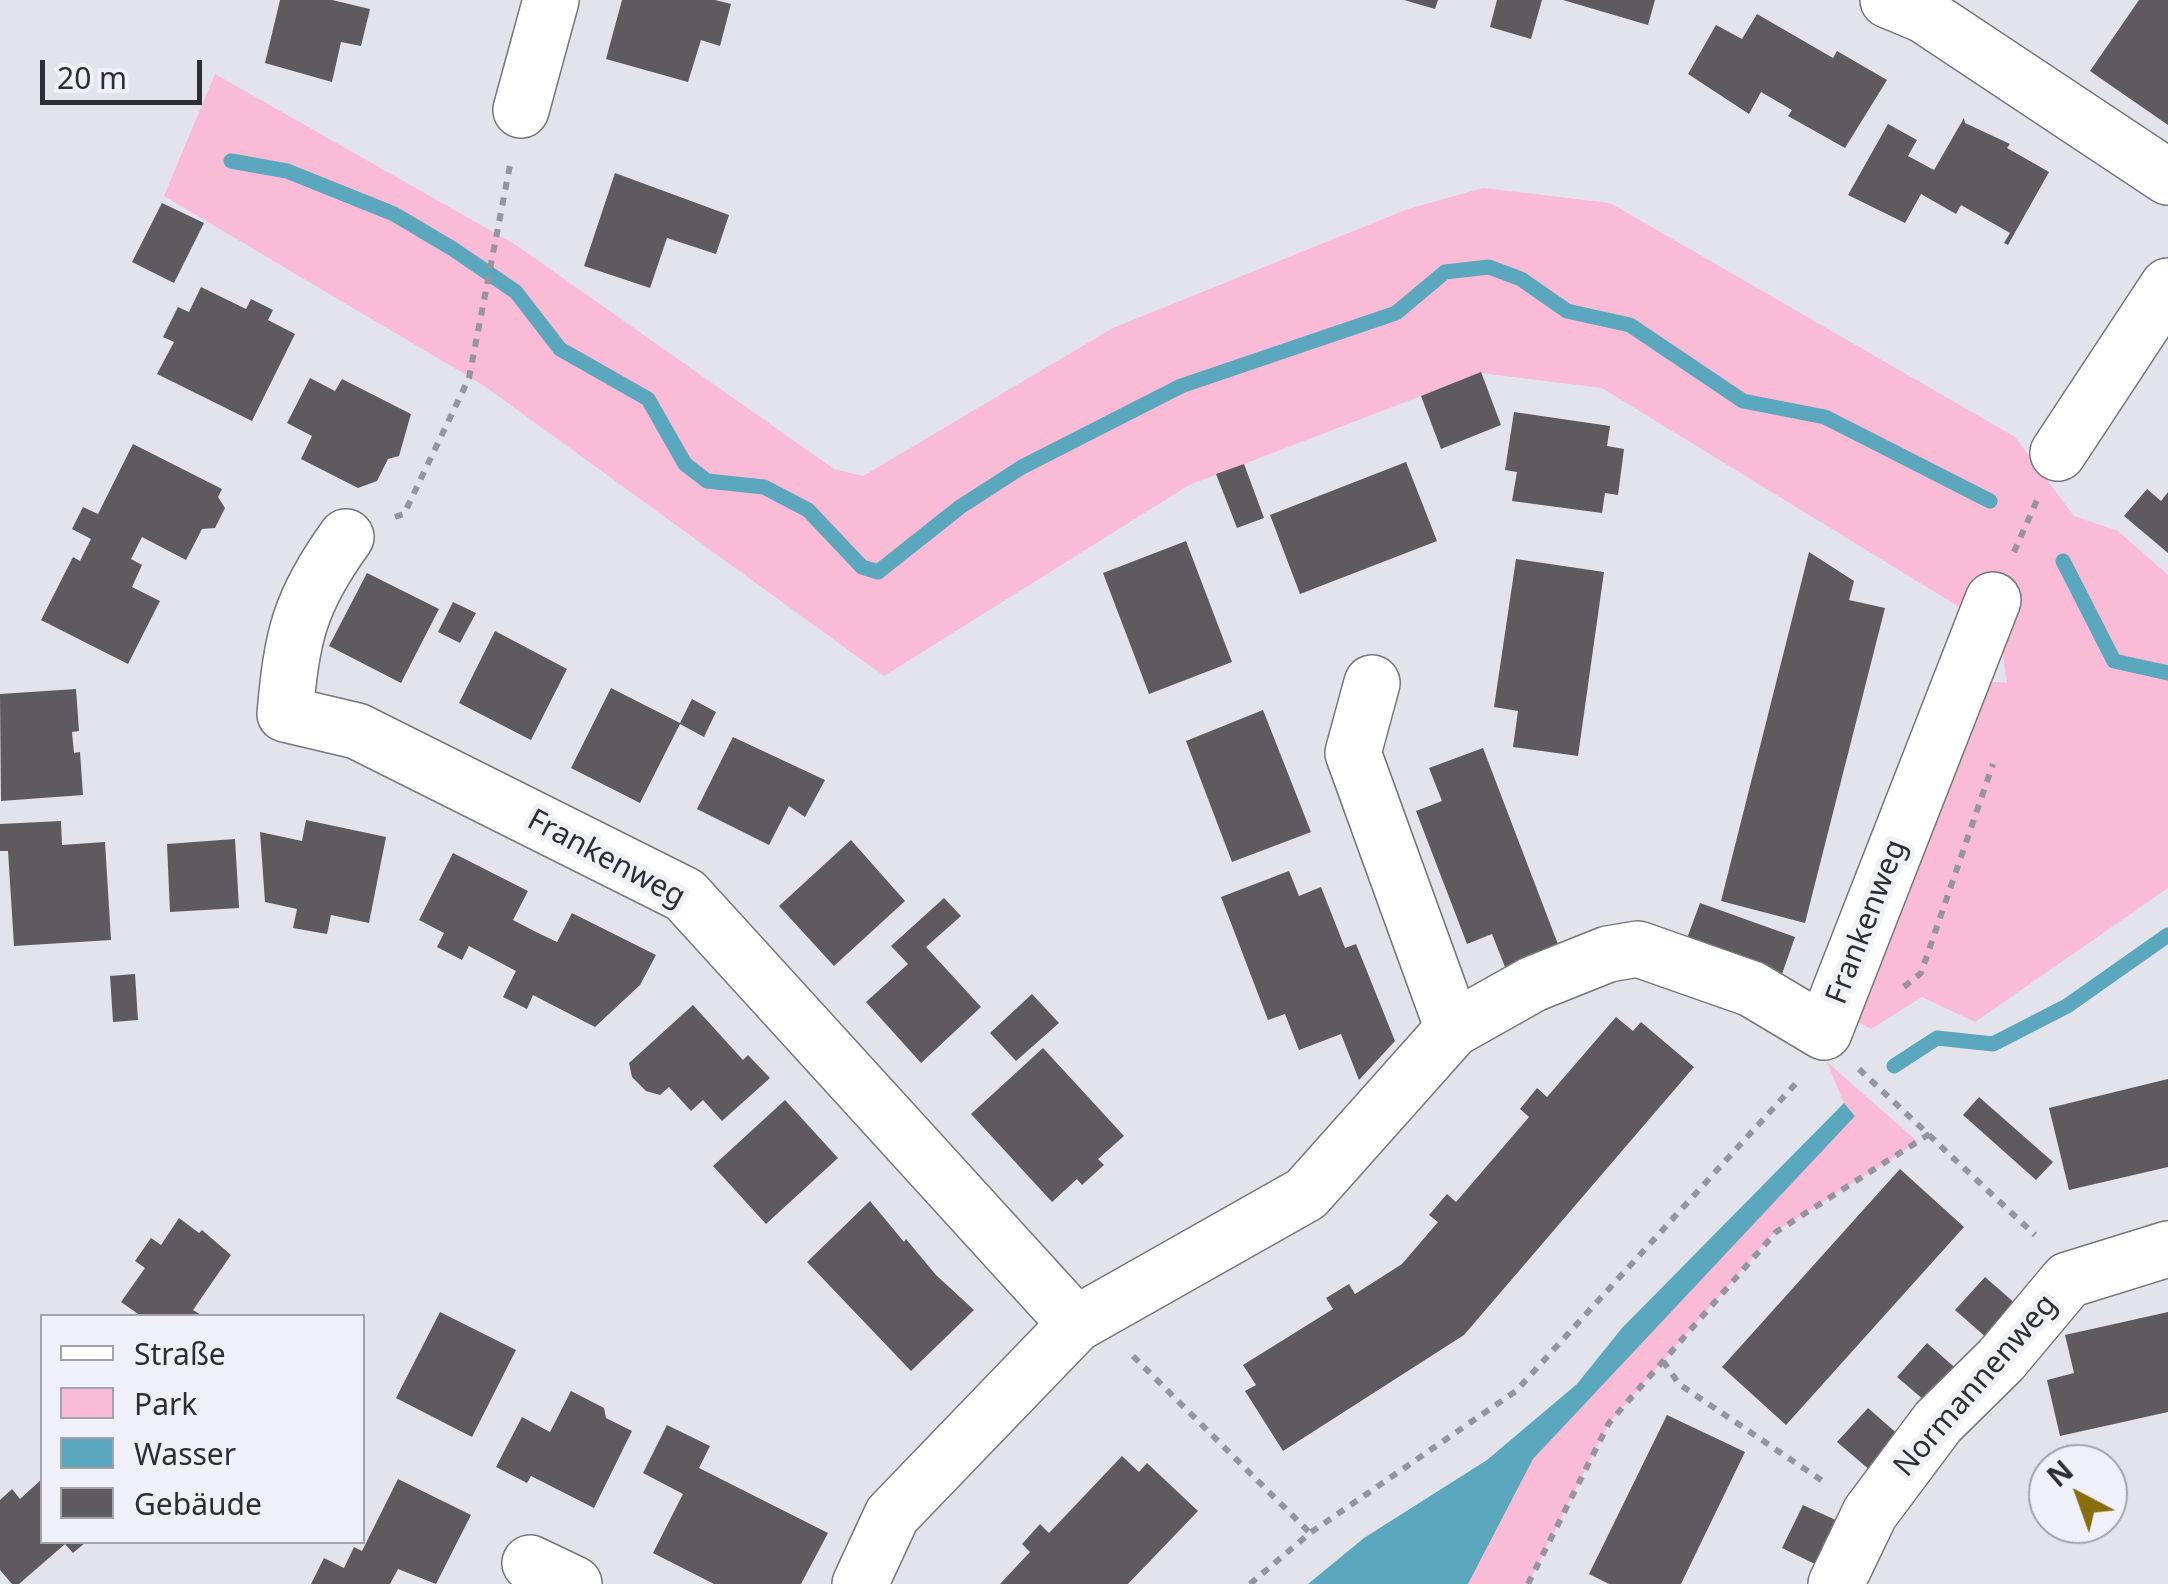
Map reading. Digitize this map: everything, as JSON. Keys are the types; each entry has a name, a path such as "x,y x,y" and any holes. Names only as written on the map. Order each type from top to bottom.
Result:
{"street":[{"path":"521,110 550,0"},
{"path":"1888,0 1924,15 2168,177"},
{"path":"2058,452 2168,286"},
{"name":"Frankenweg","path":"346,537 321,572 292,639 285,714 357,731 685,895 1076,1324"},
{"name":"Frankenweg","path":"860,1584 892,1515 1076,1324 1306,1194 1453,1029 1533,984 1608,954 1638,949 1752,989 1824,1032 1994,600"},
{"path":"1372,683 1353,753 1453,1029"},
{"name":"Normannenweg","path":"1836,1584 1870,1513 1938,1422 2002,1360 2068,1280 2168,1249"}],"path":[{"path":"346,537 404,514 469,378 521,110"},
{"path":"1994,600 2058,452"},
{"path":"1250,1584 1310,1534 1516,1391 1805,1073 1824,1032 2045,1245 2068,1280"},
{"path":"1528,1584 1610,1423 1776,1232 1931,1133"},
{"path":"1076,1324 1123,1346 1251,1469 1310,1534"},
{"path":"1663,1361 1679,1384 1870,1513"}],"green space":[{"path":"215,74 516,245 834,469 863,476 1113,328 1408,209 1483,188 1610,203 2015,437 2074,516 2118,531 2168,575 2168,888 1975,1022 1922,997 1871,1029 1853,1019 1984,681 2007,683 2000,632 1602,388 1481,373 1189,485 884,676 483,385 164,196"},
{"path":"1827,1062 1918,1142 1775,1232 1609,1423 1528,1584 1468,1584 1533,1459 1855,1115 1844,1103"}],"water":[{"path":"1844,1103 1855,1116 1533,1459 1468,1584 1308,1584 1364,1538 1487,1460 1577,1384 1622,1328"}],"building":[{"path":"280,0 332,0 370,9 361,46 341,42 332,82 265,63"},
{"path":"622,0 715,0 731,4 720,46 701,40 688,82 606,59"},
{"path":"1404,0 1438,0 1435,9"},
{"path":"1497,0 1542,0 1531,39 1490,27"},
{"path":"1563,0 1655,0 1648,25"},
{"path":"2139,0 2168,0 2168,125 2090,71"},
{"path":"1757,14 1833,58 1837,51 1887,80 1845,148 1788,116 1792,110 1761,92 1749,114 1688,74 1716,25 1742,39"},
{"path":"1964,118 1965,123 2010,144 2007,148 2049,172 2008,245 2004,243 2010,233 1961,205 1956,214 1921,194 1905,223 1848,195 1888,124 1917,140 1908,156 1934,170"},
{"path":"615,173 729,215 716,254 667,238 650,288 584,266"},
{"path":"162,203 204,223 174,283 132,262"},
{"path":"201,287 246,309 251,299 273,310 268,320 295,334 252,421 157,374 174,342 163,337 178,307 189,312"},
{"path":"1481,372 1501,425 1441,449 1421,396"},
{"path":"310,378 335,391 342,379 411,414 399,456 388,459 377,481 358,488 301,459 312,436 287,423"},
{"path":"1514,412 1610,426 1607,446 1624,449 1618,495 1605,493 1602,513 1512,501 1517,472 1505,470"},
{"path":"133,444 222,489 218,497 225,508 215,528 202,529 186,560 142,537 131,559 142,565 132,587 160,601 128,664 41,620 73,557 80,561 91,539 72,529 83,507 98,514"},
{"path":"1406,462 1437,541 1300,594 1270,515"},
{"path":"1244,464 1264,518 1237,528 1216,474"},
{"path":"2147,489 2161,501 2168,492 2168,553 2124,516"},
{"path":"1186,541 1232,662 1149,694 1103,573"},
{"path":"1809,552 1854,581 1849,600 1885,608 1805,923 1721,901"},
{"path":"1516,559 1604,572 1578,756 1513,747 1518,711 1494,707"},
{"path":"367,573 439,609 401,683 329,646"},
{"path":"453,602 476,613 460,643 438,632"},
{"path":"495,631 567,669 531,740 459,703"},
{"path":"611,688 680,723 692,699 716,712 704,737 680,724 640,803 571,768"},
{"path":"76,689 79,731 72,732 74,753 80,752 83,795 1,801 0,694"},
{"path":"1263,710 1311,832 1232,862 1186,741"},
{"path":"733,737 825,780 805,817 789,806 769,845 697,809"},
{"path":"1483,748 1559,947 1505,967 1492,934 1467,944 1416,811 1442,801 1429,768"},
{"path":"306,820 386,837 369,923 331,915 327,934 293,928 297,909 265,902 260,832 302,841"},
{"path":"61,821 62,845 105,842 111,940 14,946 8,851 0,851 0,824"},
{"path":"235,839 239,908 170,912 167,844"},
{"path":"851,840 905,901 834,966 779,906"},
{"path":"453,853 528,891 513,920 536,932 557,942 572,913 656,955 640,985 595,1027 533,995 527,1009 503,997 516,971 469,946 462,960 437,947 444,933 419,920"},
{"path":"1289,871 1299,896 1321,887 1345,948 1356,944 1395,1041 1359,1080 1341,1034 1299,1050 1285,1014 1268,1020 1221,897"},
{"path":"944,898 961,916 926,947 981,1007 921,1063 866,1002 908,964 891,946"},
{"path":"1700,903 1795,937 1782,974 1686,941"},
{"path":"135,974 138,1020 113,1022 110,976"},
{"path":"1032,994 1059,1023 1016,1061 990,1033"},
{"path":"693,1005 743,1060 748,1055 770,1078 722,1121 703,1100 691,1111 669,1087 660,1095 646,1091 632,1077 629,1063"},
{"path":"1616,1017 1633,1031 1641,1022 1694,1067 1464,1335 1283,1451 1245,1391 1256,1385 1243,1365 1333,1309 1326,1298 1349,1284 1355,1294 1402,1264 1438,1222 1429,1215 1447,1194 1456,1202 1529,1117 1520,1109 1537,1088 1547,1097"},
{"path":"1043,1048 1124,1136 1098,1159 1104,1165 1082,1185 1077,1179 1052,1202 971,1114"},
{"path":"2168,1079 2168,1167 2069,1190 2049,1108"},
{"path":"1979,1097 2053,1162 2036,1180 1963,1115"},
{"path":"785,1100 838,1158 766,1224 713,1166"},
{"path":"1900,1169 1964,1227 1786,1425 1722,1367"},
{"path":"870,1201 904,1242 906,1239 936,1275 974,1310 911,1371 807,1262"},
{"path":"179,1218 199,1233 202,1230 231,1255 193,1310 200,1314 138,1314 121,1302 145,1268 135,1261 151,1238 161,1245"},
{"path":"1985,1277 2017,1305 1988,1339 1955,1310"},
{"path":"440,1312 516,1350 472,1437 396,1398"},
{"path":"2168,1312 2168,1412 2060,1436 2047,1380 2074,1373 2065,1335"},
{"path":"1927,1343 1960,1372 1931,1406 1897,1377"},
{"path":"571,1391 604,1408 606,1418 632,1431 594,1508 531,1476 527,1483 496,1467 522,1417 550,1432"},
{"path":"1868,1408 1901,1437 1871,1471 1837,1442"},
{"path":"1667,1415 1745,1452 1681,1584 1609,1584 1589,1574"},
{"path":"667,1425 710,1446 699,1468 828,1533 801,1584 714,1584 653,1553 683,1494 643,1473"},
{"path":"1122,1456 1139,1472 1147,1463 1198,1511 1128,1584 1000,1584 1030,1552 1022,1544 1040,1524 1049,1533"},
{"path":"398,1479 471,1515 436,1584 398,1569 390,1584 311,1584 324,1558 344,1568 354,1547 362,1551"},
{"path":"40,1481 40,1544 65,1544 19,1584 12,1584 0,1570 0,1500 12,1489 20,1499"},
{"path":"1803,1505 1840,1522 1819,1566 1782,1548"},
{"path":"65,1544 84,1544 73,1553"}],"waterway":[{"path":"231,161 287,171 394,214 453,249 516,292 560,349 648,399 685,464 707,481 764,487 808,510 862,567 878,572 960,507 1022,467 1181,386 1396,313 1445,272 1489,267 1521,279 1567,311 1630,325 1743,401 1825,417 1990,501"},
{"path":"2063,561 2114,661 2168,673"},
{"path":"1894,1066 1937,1038 1993,1044 2067,1006 2168,935"}]}
